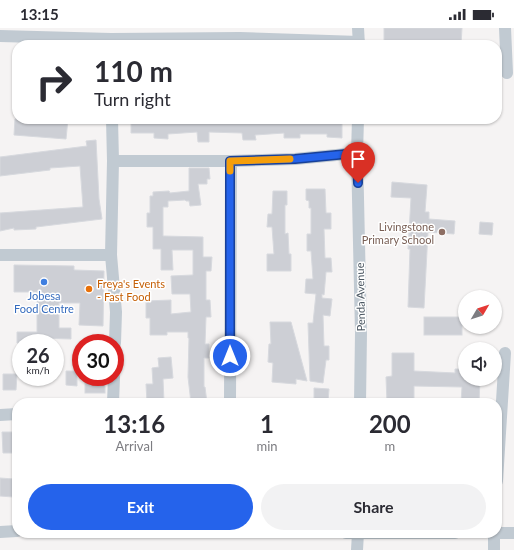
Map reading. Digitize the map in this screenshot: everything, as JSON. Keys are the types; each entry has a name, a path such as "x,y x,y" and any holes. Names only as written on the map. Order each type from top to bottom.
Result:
{"street":[{"path":"358,28 359,40"},
{"path":"505,28 506,72"},
{"path":"0,36 74,40"},
{"path":"176,40 240,38 288,40"},
{"path":"112,124 111,255 116,312 115,334"},
{"name":"Penda Avenue","path":"358,124 357,153 361,333 360,398"},
{"path":"113,161 230,161 295,159 357,153"},
{"path":"230,161 230,398"},
{"path":"0,255 111,255"},
{"path":"502,401 505,353"},
{"path":"113,398 114,386"},
{"path":"0,414 12,414"},
{"path":"0,532 12,531"},
{"path":"502,533 514,533"},
{"path":"357,550 358,538"},
{"path":"494,538 494,550"}],"building":[{"path":"384,28 462,28 461,40 384,40"},
{"path":"15,124 68,124 66,139 14,135"},
{"path":"131,124 342,124 342,138 327,137 327,134 300,134 300,138 284,138 284,133 255,135 256,140 243,140 242,133 209,132 209,142 198,142 197,132 168,134 168,139 154,138 154,133 131,133"},
{"path":"96,140 99,199 102,219 36,227 36,229 14,230 14,228 0,231 0,213 83,207 80,166 50,168 50,170 0,176 0,157 87,146 86,141"},
{"path":"189,168 209,168 210,179 207,179 207,184 198,184 201,205 190,206 189,201 185,200 168,201 168,207 163,207 163,236 203,237 203,257 212,257 211,271 206,271 206,300 210,300 211,317 206,317 205,344 209,344 209,358 204,358 204,387 206,398 190,398 188,377 188,332 167,332 167,335 150,335 150,318 146,318 146,301 171,300 171,314 191,312 190,294 172,294 171,276 193,275 193,250 172,250 173,270 161,270 161,249 153,249 153,227 147,227 147,213 150,213 150,196 153,196 153,192 169,191 170,193 189,191"},
{"path":"392,182 427,185 425,212 429,212 429,219 455,221 454,234 428,232 424,308 408,307 410,249 408,249 411,198 391,197"},
{"path":"306,189 325,189 326,213 331,213 331,229 324,229 325,258 331,258 332,272 326,272 324,295 322,294 322,298 332,299 330,316 323,315 324,346 329,346 329,360 326,360 323,383 310,381 308,323 313,323 316,294 305,293 306,279 313,279 311,251 307,251 307,234 311,234 311,208 309,208 309,201 306,200"},
{"path":"273,191 287,191 287,205 285,205 285,234 288,233 289,254 291,254 291,271 267,271 267,254 274,254 272,227 267,227 268,214 272,214"},
{"path":"480,222 493,223 492,235 479,234"},
{"path":"14,265 74,266 74,270 104,271 103,326 79,325 80,303 59,303 59,328 71,328 71,339 64,339 64,334 17,334 17,332 37,332 37,292 14,292"},
{"path":"424,317 458,317 458,334 462,335 424,335"},
{"path":"270,322 291,322 307,381 296,379 296,384 272,382 273,363 268,362 269,344 271,344"},
{"path":"392,353 414,353 414,371 455,373 455,369 458,369 458,386 480,386 479,398 461,398 462,387 414,386 414,398 387,398 386,377 392,376"},
{"path":"171,357 173,378 163,379 164,398 147,398 146,384 153,384 152,368 159,367 158,358"},
{"path":"66,371 72,371 72,386 66,385"},
{"path":"3,374 12,374 12,386 16,386 16,390 3,390"},
{"path":"85,386 105,386 105,393 85,393"},
{"path":"314,388 329,389 328,398 314,398"},
{"path":"2,432 12,432 12,453 3,453"},
{"path":"0,478 12,479 12,497 0,496"}],"slow traffic":[{"path":"230,171 230,161 290,159"}],"place":[{"name":"Livingstone Primary School","path":"442,232"},
{"name":"Jobesa Food Centre","path":"44,282"},
{"name":"Freya's Events - Fast Food","path":"89,289"}],"route":[{"path":"230,356 230,161 295,159 357,153 358,183"}]}
